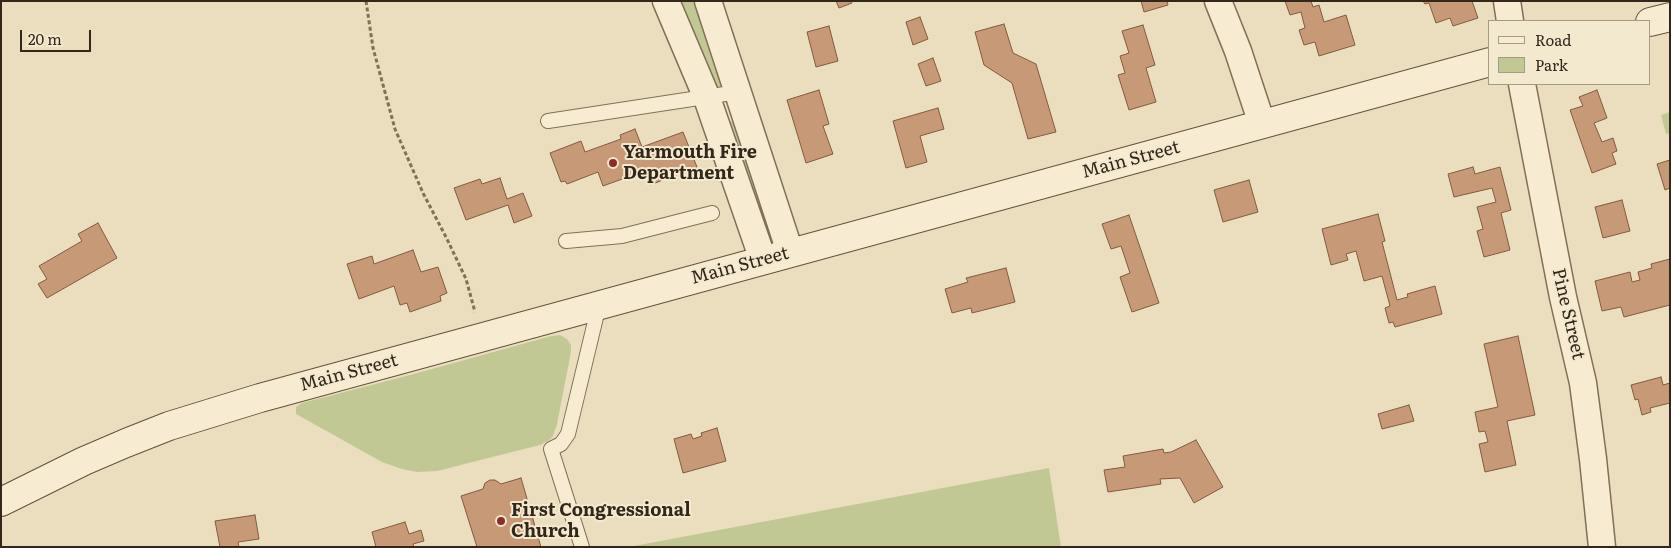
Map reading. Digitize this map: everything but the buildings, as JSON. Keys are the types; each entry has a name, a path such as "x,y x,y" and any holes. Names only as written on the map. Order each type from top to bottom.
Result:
{"main road":[{"path":"1651,22 1670,17"},
{"name":"Main Street","path":"1,502 84,461 169,426 277,393 1488,63"}],"street":[{"path":"666,1 707,98 763,260"},
{"path":"708,1 790,252"},
{"path":"1218,1 1238,50 1262,124"},
{"path":"1507,1 1510,20"},
{"name":"Pine Street","path":"1522,85 1562,297 1583,383 1602,547"}],"lane":[{"path":"548,121 738,92"},
{"path":"566,242 622,236 712,213"},
{"path":"582,547 552,449 561,444 568,434 600,305"}],"path":[{"path":"366,1 373,48 395,129 423,193 466,279 482,337"}],"green space":[{"path":"676,1 700,1 724,86 717,88"},
{"path":"1670,112 1670,133 1666,134 1661,115"},
{"path":"734,120 761,198 758,199 755,199 728,123"},
{"path":"560,335 567,339 571,345 571,352 553,436 540,445 437,471 417,472 382,462 296,414 296,407 302,403"},
{"path":"1049,468 1061,547 634,546"}],"place":[{"name":"Yarmouth Fire Department","path":"613,163"},
{"name":"First Congressional Church","path":"501,521"}]}
